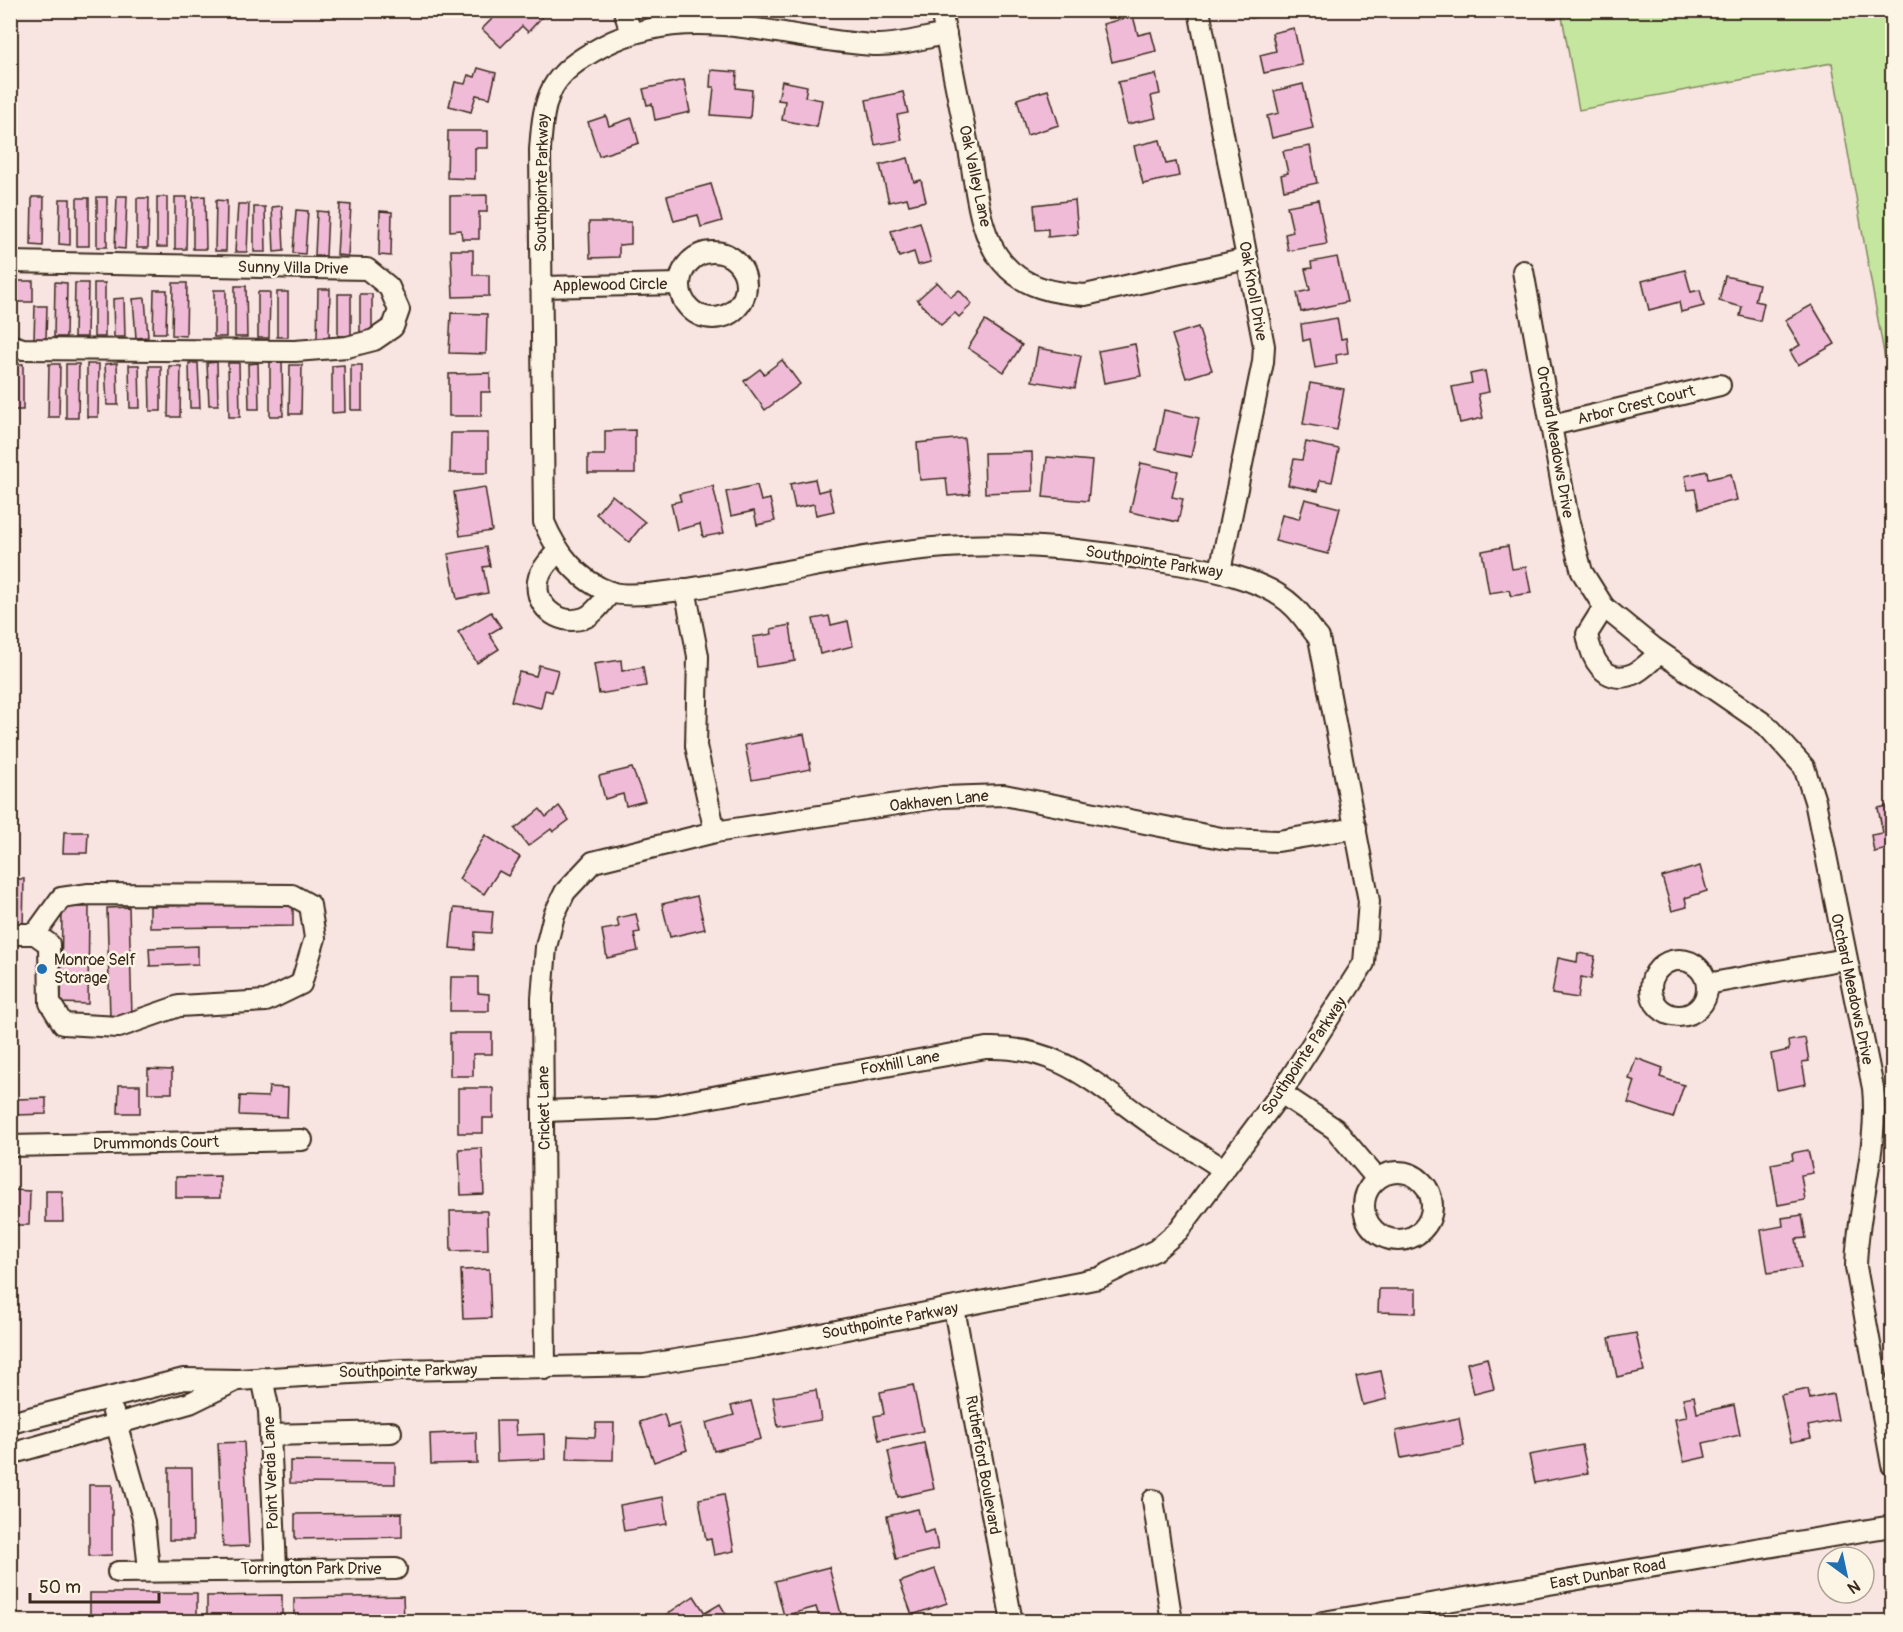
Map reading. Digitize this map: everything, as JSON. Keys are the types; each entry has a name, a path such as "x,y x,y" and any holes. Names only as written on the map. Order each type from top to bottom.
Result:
{"street":[{"path":"624,10 631,33"},
{"name":"Oak Valley Lane","path":"941,10 984,225 1003,263 1020,278 1039,288 1062,294 1085,295 1247,258"},
{"name":"Oak Knoll Drive","path":"1199,10 1264,346 1263,362 1220,571"},
{"name":"Southpointe Parkway","path":"10,1423 184,1379 238,1380 389,1371 644,1365 757,1347 1100,1278 1156,1250 1178,1231 1281,1093 1364,963 1369,901 1318,638 1292,605 1262,587 1220,571 1048,546 946,547 850,560 685,589 611,592 590,581 558,550 544,522 540,150 543,107 555,81 582,57 631,33 680,22 758,26 877,45 946,34"},
{"name":"Sunny Villa Drive","path":"10,262 367,269 388,287 399,310 393,327 374,340 347,347 295,351 35,349 10,345"},
{"name":"Orchard Meadows Drive","path":"1523,271 1568,519 1582,572 1604,607 1660,653 1766,725 1804,767 1815,801 1876,1111 1856,1245 1856,1267 1893,1465"},
{"name":"Applewood Circle","path":"541,287 680,284"},
{"name":"Arbor Crest Court","path":"1552,425 1720,385"},
{"path":"558,550 539,576 537,586 537,597 550,614 572,620 583,618 591,615 611,592"},
{"path":"685,589 698,656 696,746 715,832"},
{"path":"1604,607 1587,634 1590,654 1602,670 1618,677 1634,673 1660,653"},
{"name":"Oakhaven Lane","path":"593,862 715,832 943,797 1004,795 1226,839 1278,841 1356,828"},
{"name":"Cricket Lane","path":"545,1369 542,998 546,947 554,915 565,892 593,862"},
{"path":"10,934 35,934 49,944 51,1003 63,1024 119,1028 179,1006 266,1001 301,984 315,938 310,905 292,895 89,894 61,898 35,934"},
{"path":"1707,984 1845,960"},
{"name":"Foxhill Lane","path":"544,1111 657,1107 986,1048 1006,1047 1036,1052 1059,1062 1112,1094 1165,1133 1224,1170"},
{"path":"1281,1093 1335,1129 1377,1179"},
{"name":"Drummonds Court","path":"10,1146 302,1140"},
{"name":"Rutherford Boulevard","path":"954,1308 1012,1622"},
{"name":"Point Verda Lane","path":"262,1378 269,1411 276,1569"},
{"name":"Southpointe Parkway","path":"10,1454 190,1403 238,1380"},
{"path":"109,1397 144,1522 149,1570"},
{"path":"270,1436 391,1432"},
{"path":"1153,1500 1172,1622"},
{"name":"East Dunbar Road","path":"1323,1622 1893,1526"},
{"name":"Torrington Park Drive","path":"118,1572 396,1569"}],"green space":[{"path":"1561,11 1892,11 1892,398 1832,63 1579,110"}],"building":[{"path":"501,10 509,10 516,17 522,10 538,10 543,16 528,32 522,26 501,47 482,29"},
{"path":"1249,10 1285,10 1251,18"},
{"path":"1133,16 1138,35 1151,32 1156,51 1112,62 1103,24"},
{"path":"1294,28 1302,65 1264,73 1260,55 1276,51 1272,33"},
{"path":"478,68 496,73 490,98 476,95 471,112 449,106 455,82 465,84 468,75 475,77"},
{"path":"711,70 737,72 736,88 752,90 750,118 711,115 714,87 710,87"},
{"path":"1156,74 1160,94 1151,96 1156,118 1127,124 1118,82"},
{"path":"684,80 690,112 655,120 652,104 647,105 643,89"},
{"path":"782,81 807,86 805,97 822,100 817,127 782,120 785,101 778,100"},
{"path":"1303,84 1313,128 1272,138 1267,116 1279,113 1274,91"},
{"path":"1048,90 1059,125 1027,135 1017,99"},
{"path":"903,92 908,113 897,115 902,140 875,145 866,100"},
{"path":"606,116 609,126 632,118 639,143 599,156 588,122"},
{"path":"448,131 488,131 488,148 475,148 475,179 447,178"},
{"path":"1160,140 1166,164 1176,162 1179,176 1143,184 1134,146"},
{"path":"1310,146 1317,183 1284,190 1281,175 1288,173 1283,151"},
{"path":"908,158 914,182 921,180 926,201 909,205 907,198 889,202 880,165"},
{"path":"711,184 722,221 701,227 698,215 674,221 667,196"},
{"path":"487,195 487,212 479,212 479,239 462,239 461,230 450,231 450,196"},
{"path":"117,196 127,196 125,249 115,248"},
{"path":"205,196 206,249 193,249 193,197"},
{"path":"32,197 44,197 43,246 31,245"},
{"path":"97,197 107,197 107,247 97,247"},
{"path":"157,197 167,197 167,247 157,247"},
{"path":"175,197 187,197 186,249 175,249"},
{"path":"77,198 89,198 89,246 77,246"},
{"path":"137,198 149,198 148,248 137,248"},
{"path":"60,199 70,199 70,245 59,244"},
{"path":"216,200 227,201 226,251 215,251"},
{"path":"1075,200 1078,234 1048,237 1048,229 1036,230 1034,205"},
{"path":"1318,200 1327,244 1288,251 1285,234 1293,232 1287,206"},
{"path":"238,204 249,204 247,252 235,252"},
{"path":"340,204 351,205 348,256 337,255"},
{"path":"282,206 284,251 274,252 272,207"},
{"path":"254,207 265,207 266,252 254,252"},
{"path":"296,210 308,211 305,254 293,253"},
{"path":"317,211 328,212 326,256 315,255"},
{"path":"380,211 392,212 391,256 379,255"},
{"path":"589,222 631,222 631,244 619,245 619,257 590,258"},
{"path":"920,222 931,262 918,265 914,252 899,257 891,231"},
{"path":"451,250 473,250 473,275 489,275 489,296 453,297"},
{"path":"1337,257 1347,302 1301,312 1297,293 1310,290 1305,269 1312,268 1311,262"},
{"path":"1685,270 1691,292 1700,290 1704,306 1681,312 1679,302 1649,310 1642,281"},
{"path":"1725,276 1759,284 1755,301 1764,303 1760,321 1740,316 1742,307 1719,301"},
{"path":"10,281 33,281 33,302 10,302"},
{"path":"55,282 67,283 66,337 54,337"},
{"path":"937,282 951,297 959,290 972,304 959,317 955,313 941,325 917,300"},
{"path":"75,283 88,283 87,337 74,337"},
{"path":"94,283 105,283 105,337 94,337"},
{"path":"173,283 187,283 186,336 172,335"},
{"path":"235,286 246,286 247,337 235,337"},
{"path":"318,289 330,289 329,339 317,339"},
{"path":"154,290 167,290 166,333 153,333"},
{"path":"214,290 226,290 226,337 214,337"},
{"path":"258,292 270,292 269,338 258,338"},
{"path":"277,292 288,292 288,337 277,337"},
{"path":"338,294 351,294 351,336 338,336"},
{"path":"360,294 372,294 372,334 360,333"},
{"path":"124,298 125,337 114,337 113,299"},
{"path":"145,298 148,337 136,338 133,299"},
{"path":"1812,305 1835,344 1798,365 1790,351 1800,345 1785,320"},
{"path":"35,306 47,306 46,339 34,339"},
{"path":"451,313 487,314 486,354 449,353"},
{"path":"1337,318 1341,339 1346,338 1348,353 1336,355 1337,364 1315,368 1310,339 1303,341 1301,324"},
{"path":"985,321 1022,345 1004,372 968,348"},
{"path":"1198,327 1212,370 1186,378 1172,335"},
{"path":"1135,344 1141,376 1104,383 1098,351"},
{"path":"1038,348 1081,356 1075,388 1032,381"},
{"path":"782,360 800,384 765,410 744,381 760,369 764,374"},
{"path":"217,362 218,405 209,405 207,363"},
{"path":"270,362 282,362 283,416 270,416"},
{"path":"117,363 118,405 107,405 105,364"},
{"path":"189,363 198,363 200,408 190,408"},
{"path":"228,363 239,363 240,417 229,417"},
{"path":"258,363 259,409 249,409 248,364"},
{"path":"10,364 23,364 23,410 10,410"},
{"path":"49,364 60,364 59,417 48,417"},
{"path":"66,364 79,364 78,418 66,418"},
{"path":"87,364 99,364 98,417 87,417"},
{"path":"129,365 139,365 140,408 130,408"},
{"path":"290,365 302,365 301,414 289,414"},
{"path":"344,365 345,412 332,413 332,366"},
{"path":"351,365 362,365 362,410 351,410"},
{"path":"149,366 161,366 161,411 150,411"},
{"path":"169,366 181,366 180,417 168,417"},
{"path":"1485,371 1489,392 1478,394 1483,418 1460,423 1452,387 1472,383 1470,374"},
{"path":"490,373 490,392 481,392 481,416 449,416 449,374"},
{"path":"1310,383 1344,389 1337,430 1303,424"},
{"path":"1164,410 1199,418 1191,457 1156,450"},
{"path":"635,430 635,473 588,473 588,455 605,455 605,431"},
{"path":"451,433 488,433 488,473 450,473"},
{"path":"964,438 970,494 948,496 946,478 920,480 917,443"},
{"path":"1306,442 1339,449 1332,482 1320,480 1318,491 1288,485 1294,459 1302,460"},
{"path":"1032,452 1033,491 985,493 984,453"},
{"path":"1047,457 1092,461 1088,501 1043,497"},
{"path":"1141,463 1178,471 1172,497 1183,499 1178,522 1130,512"},
{"path":"1707,471 1708,479 1731,474 1737,500 1699,509 1695,489 1688,490 1685,476"},
{"path":"815,479 818,492 829,489 834,511 816,515 814,504 795,508 790,484"},
{"path":"757,485 761,501 770,499 775,521 757,525 754,511 731,516 726,492"},
{"path":"713,486 724,533 703,537 700,524 677,530 671,503 681,501 679,494"},
{"path":"485,487 492,531 460,536 454,492"},
{"path":"612,495 645,522 629,542 596,514"},
{"path":"1305,499 1340,508 1328,554 1275,541 1282,515 1299,519"},
{"path":"1508,546 1512,569 1526,567 1531,593 1511,596 1509,590 1489,593 1482,551"},
{"path":"486,547 490,566 483,567 488,593 457,599 448,554"},
{"path":"491,612 501,627 489,634 499,649 477,663 458,632"},
{"path":"829,616 831,625 848,621 853,646 820,654 813,619"},
{"path":"790,625 795,661 757,667 753,637 772,634 771,629"},
{"path":"621,660 622,671 643,667 646,686 599,694 594,664"},
{"path":"539,665 558,670 552,692 545,690 541,708 511,701 519,672 536,676"},
{"path":"804,734 811,769 752,780 745,745"},
{"path":"632,768 645,801 626,806 623,794 605,799 599,776"},
{"path":"1892,805 1892,848 1874,852 1871,835 1883,833 1878,808"},
{"path":"559,806 569,820 553,832 551,829 528,846 515,829 540,809 546,817"},
{"path":"64,832 88,832 87,853 63,853"},
{"path":"485,835 520,857 508,876 499,871 484,894 459,879"},
{"path":"1700,866 1707,891 1685,898 1687,907 1672,911 1662,877"},
{"path":"10,879 24,879 23,928 10,928"},
{"path":"697,896 705,929 670,937 662,904"},
{"path":"293,904 293,926 150,928 150,906"},
{"path":"62,907 89,907 88,1004 61,1003"},
{"path":"129,907 132,1017 110,1018 107,908"},
{"path":"454,908 493,911 491,933 475,932 474,950 450,948"},
{"path":"636,914 640,932 634,933 638,951 607,958 602,930 619,927 617,918"},
{"path":"198,946 198,964 150,966 149,948"},
{"path":"1578,953 1595,956 1591,979 1581,977 1578,998 1552,994 1558,958 1577,962"},
{"path":"451,977 478,977 478,993 489,994 489,1011 450,1011"},
{"path":"450,1033 492,1033 492,1054 473,1054 473,1076 450,1076"},
{"path":"1805,1038 1809,1061 1802,1062 1806,1084 1777,1090 1771,1054 1789,1050 1788,1041"},
{"path":"1636,1058 1663,1068 1660,1077 1684,1085 1673,1118 1628,1103 1635,1081 1629,1079"},
{"path":"148,1069 172,1070 172,1093 148,1093"},
{"path":"119,1085 140,1085 140,1113 118,1113"},
{"path":"269,1087 288,1088 287,1117 239,1115 240,1096 268,1097"},
{"path":"458,1088 493,1088 493,1118 483,1118 483,1133 458,1133"},
{"path":"46,1098 46,1114 17,1115 17,1099"},
{"path":"482,1148 484,1194 461,1195 459,1149"},
{"path":"1808,1150 1813,1173 1801,1175 1805,1200 1778,1205 1771,1164 1793,1160 1792,1153"},
{"path":"220,1176 220,1198 176,1198 176,1177"},
{"path":"10,1190 12,1190 12,1227 10,1227"},
{"path":"14,1190 30,1191 29,1225 14,1225"},
{"path":"46,1191 62,1191 63,1222 46,1222"},
{"path":"450,1211 487,1211 488,1250 451,1251"},
{"path":"1802,1215 1806,1238 1796,1239 1801,1268 1768,1273 1761,1230 1783,1226 1782,1218"},
{"path":"489,1269 491,1318 463,1319 461,1270"},
{"path":"1379,1289 1416,1289 1416,1313 1378,1312"},
{"path":"1636,1333 1644,1371 1617,1377 1609,1338"},
{"path":"1487,1358 1494,1389 1474,1394 1467,1363"},
{"path":"1381,1371 1387,1399 1363,1405 1356,1376"},
{"path":"913,1385 923,1431 879,1440 874,1416 884,1414 880,1392"},
{"path":"1808,1389 1810,1399 1833,1394 1838,1420 1808,1426 1811,1438 1791,1442 1781,1395"},
{"path":"816,1390 821,1420 778,1427 773,1397"},
{"path":"1694,1396 1697,1413 1734,1405 1740,1435 1703,1443 1706,1457 1684,1462 1675,1419 1687,1417 1683,1398"},
{"path":"751,1401 761,1439 714,1451 706,1423 734,1415 731,1406"},
{"path":"664,1414 668,1427 679,1424 687,1450 654,1462 640,1422"},
{"path":"1459,1418 1464,1446 1401,1458 1396,1431"},
{"path":"496,1421 515,1421 516,1435 544,1434 545,1459 497,1461"},
{"path":"596,1423 614,1423 613,1460 567,1459 568,1436 595,1437"},
{"path":"476,1432 477,1463 431,1464 430,1434"},
{"path":"244,1442 249,1546 223,1547 218,1443"},
{"path":"924,1443 934,1489 898,1497 888,1451"},
{"path":"1582,1445 1588,1473 1535,1483 1529,1455"},
{"path":"290,1461 395,1462 395,1484 290,1483"},
{"path":"169,1468 192,1468 193,1540 169,1540"},
{"path":"89,1485 112,1485 112,1555 89,1556"},
{"path":"724,1494 734,1551 714,1555 711,1539 706,1540 699,1499"},
{"path":"663,1497 667,1524 624,1531 620,1505"},
{"path":"918,1509 924,1533 934,1530 938,1549 896,1559 887,1516"},
{"path":"402,1513 402,1537 295,1539 295,1514"},
{"path":"829,1567 841,1614 820,1620 816,1607 784,1616 775,1581"},
{"path":"935,1569 947,1603 912,1615 900,1582"},
{"path":"90,1593 197,1593 197,1617 90,1618"},
{"path":"282,1595 282,1616 207,1617 207,1596"},
{"path":"403,1596 404,1620 294,1622 294,1598"},
{"path":"694,1596 705,1613 720,1604 731,1622 655,1622"}],"place":[{"name":"Monroe Self Storage","path":"42,969"}]}
